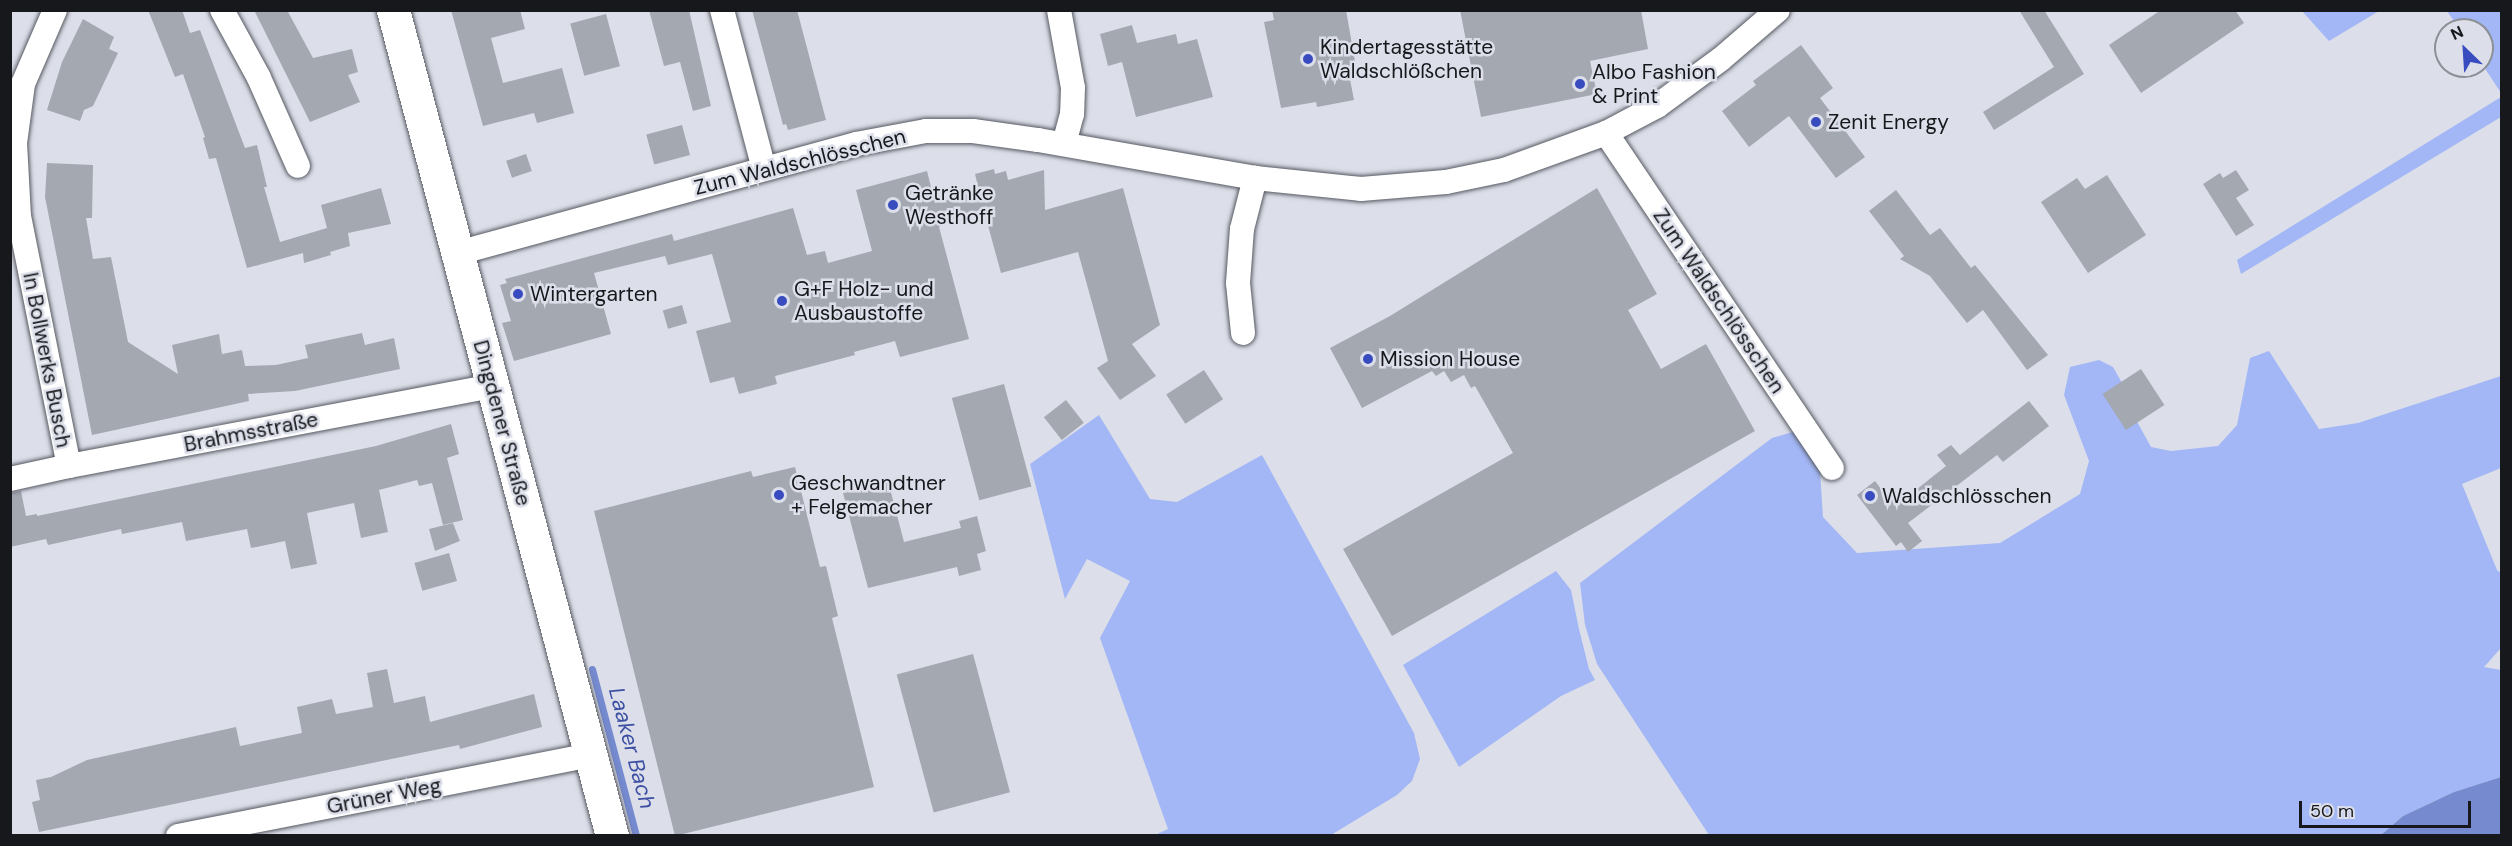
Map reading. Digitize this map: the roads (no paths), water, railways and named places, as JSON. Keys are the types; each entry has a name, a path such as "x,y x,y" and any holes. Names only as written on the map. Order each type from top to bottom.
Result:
{"main road":[{"name":"Dingdener Straße","path":"393,10 612,836"}],"street":[{"name":"In Bollwerks Busch","path":"55,10 23,84 15,143 19,216 69,466"},
{"path":"222,10 259,78 298,166"},
{"path":"722,10 764,169"},
{"path":"1059,10 1073,88 1072,114 1064,144"},
{"name":"Zum Waldschlösschen","path":"458,253 856,144 926,131 973,131 1064,144 1255,178 1360,189 1446,182 1504,170 1606,133 1657,106 1721,59 1778,10"},
{"name":"Zum Waldschlösschen","path":"1606,133 1832,468"},
{"path":"1243,333 1238,283 1239,261 1242,228 1255,178"},
{"name":"Brahmsstraße","path":"10,479 493,386"},
{"name":"Grüner Weg","path":"178,836 591,754"}],"waterway":[{"name":"Laaker Bach","path":"592,669 636,836"}],"place":[{"name":"Kindertagesstätte Waldschlößchen","path":"1308,59"},
{"name":"Albo Fashion & Print","path":"1580,84"},
{"name":"Zenit Energy","path":"1816,122"},
{"name":"Getränke Westhoff","path":"893,205"},
{"name":"Wintergarten","path":"518,294"},
{"name":"G+F Holz- und Ausbaustoffe","path":"782,301"},
{"name":"Mission House","path":"1368,359"},
{"name":"Geschwandtner + Felgemacher","path":"779,495"},
{"name":"Waldschlösschen","path":"1870,496"}]}
